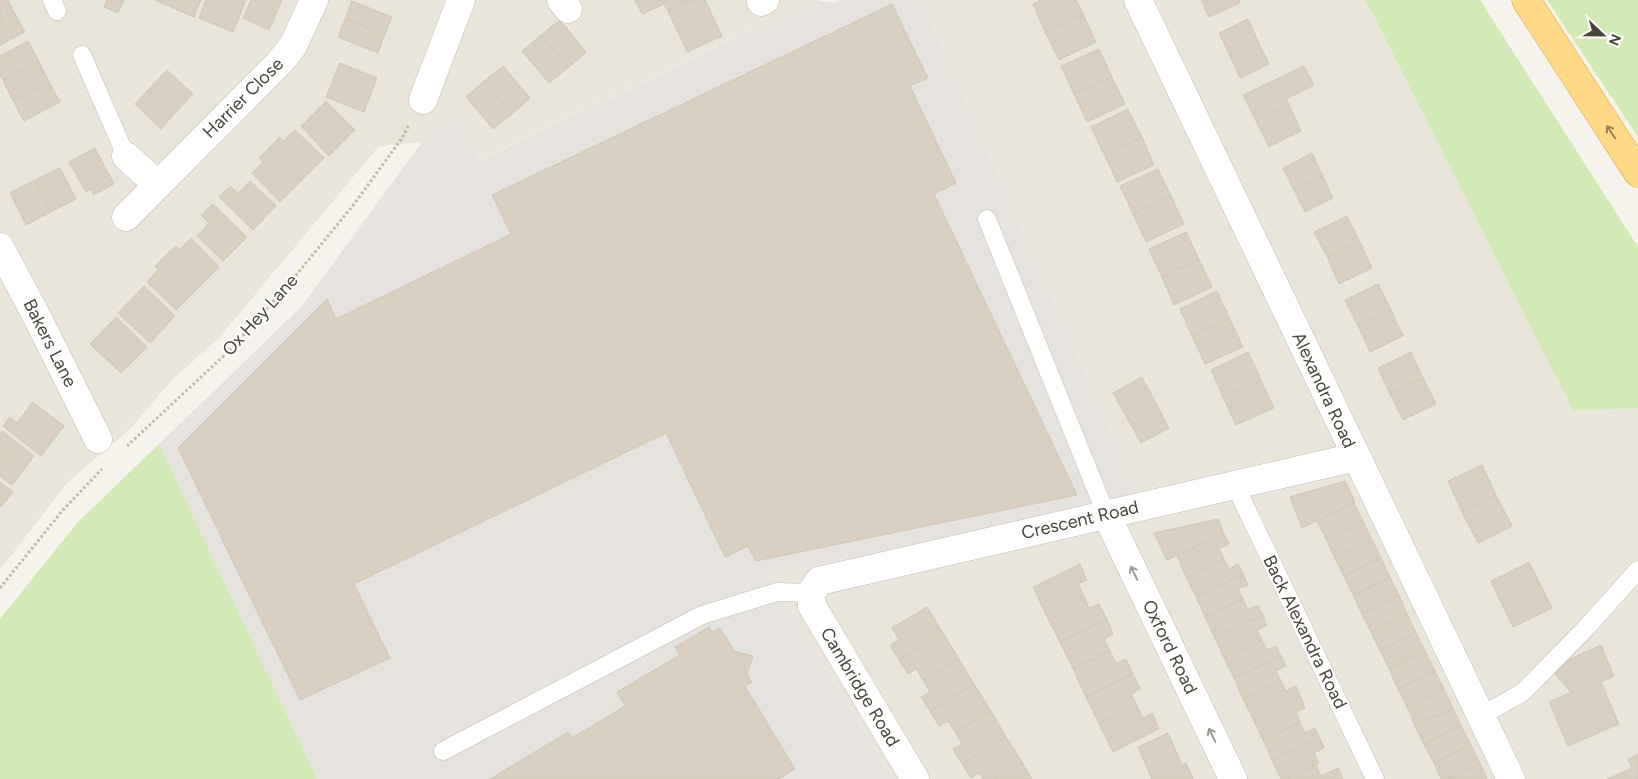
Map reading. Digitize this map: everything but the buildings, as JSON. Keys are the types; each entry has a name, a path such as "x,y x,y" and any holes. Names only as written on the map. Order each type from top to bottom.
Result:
{"highway":[{"path":"1526,0 1638,172"}],"street":[{"name":"Harrier Close","path":"126,217 279,63 293,46 314,0"},
{"path":"423,100 461,0"},
{"path":"760,0 761,2 765,0"},
{"name":"Alexandra Road","path":"1138,0 1511,779"},
{"path":"126,156 157,184"},
{"name":"Bakers Lane","path":"0,247 98,439"},
{"name":"Crescent Road","path":"811,593 819,581 1356,457"},
{"name":"Oxford Road","path":"1106,514 1233,779"},
{"name":"Cambridge Road","path":"811,593 812,606 915,779"}],"lane":[{"path":"82,55 126,156"},
{"path":"987,219 1106,514"},
{"name":"Back Alexandra Road","path":"1235,484 1375,779"},
{"path":"1480,716 1523,692 1638,570"},
{"path":"444,751 702,615 777,592 811,593"}],"path":[{"name":"Ox Hey Lane","path":"125,448 230,350 292,280 361,194 402,138 423,100"},
{"path":"0,588 63,510 105,467"}],"shaded area":[{"path":"0,0 816,0 478,160 452,108 422,142 379,146 218,339 175,377 129,430 67,483 0,570"},
{"path":"816,0 834,3 840,0 921,0 1141,500 767,574 892,779 317,779 159,444 302,306 422,142 452,108 479,160"},
{"path":"921,0 1363,0 1375,18 1573,411 1638,408 1638,779 892,779 766,574 1141,500"}],"green space":[{"path":"1363,0 1480,0 1638,247 1638,408 1573,411 1375,18"},
{"path":"1547,0 1638,0 1638,137"},
{"path":"159,444 317,779 0,779 0,619 77,523"}]}
